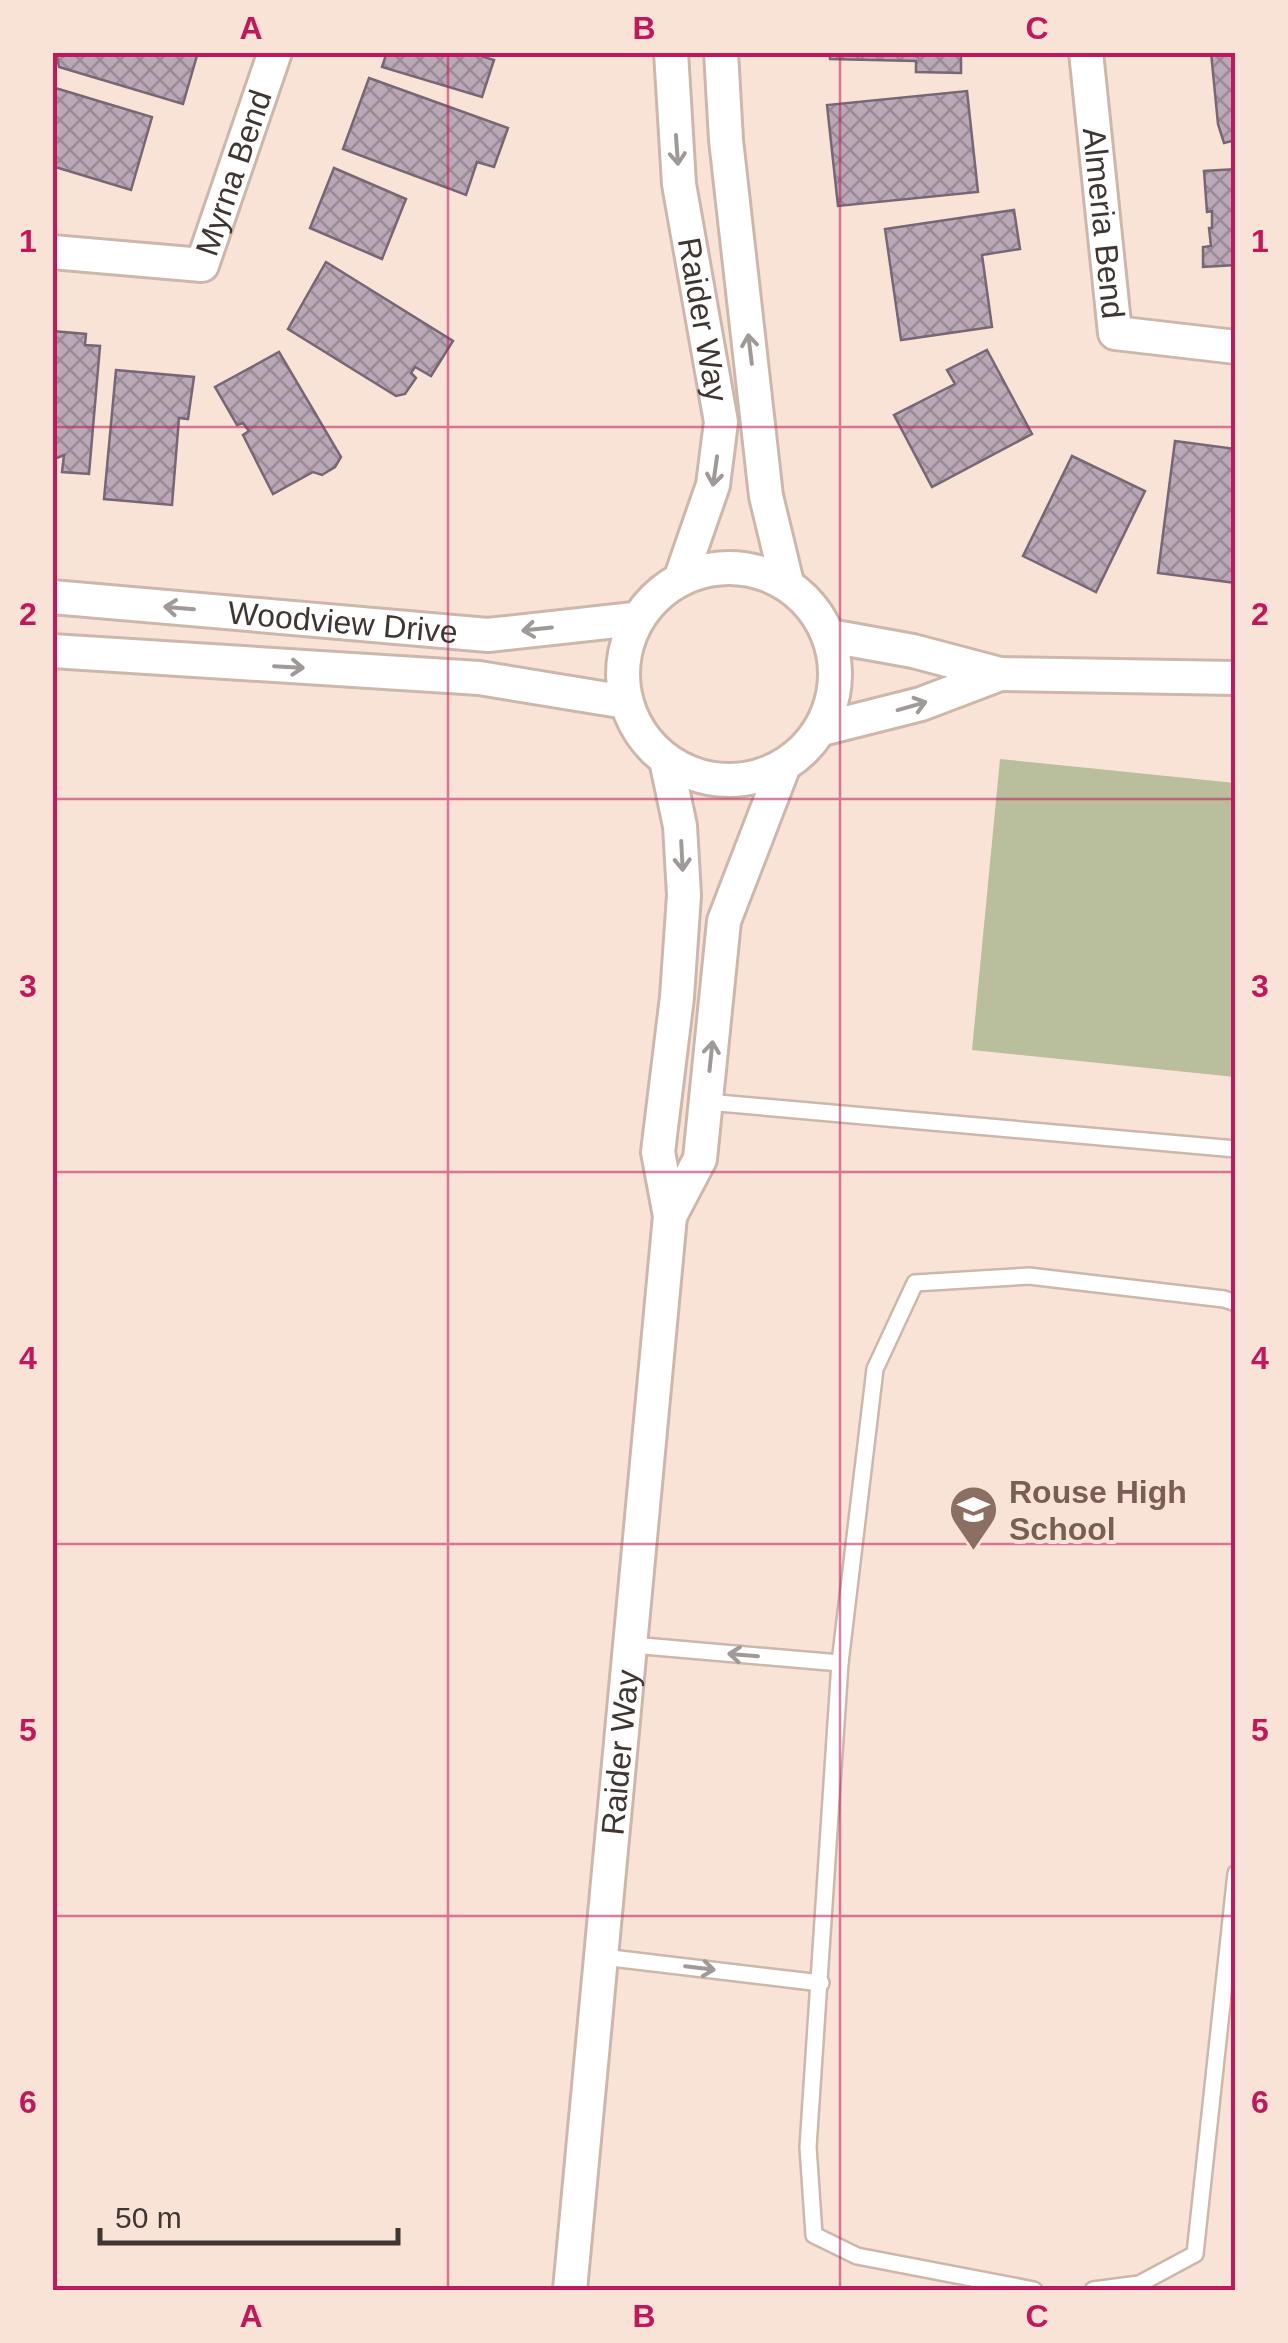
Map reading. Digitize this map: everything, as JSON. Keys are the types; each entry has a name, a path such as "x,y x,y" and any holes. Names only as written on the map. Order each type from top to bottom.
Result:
{"street":[{"name":"Myrna Bend","path":"52,252 202,265 274,52"},
{"name":"Raider Way","path":"671,52 679,184 720,422 713,485 680,580"},
{"name":"Raider Way","path":"722,52 726,140 766,496 786,583"},
{"name":"Almeria Bend","path":"1086,52 1115,333 1236,347"},
{"path":"714,569 751,570 786,583 812,607 830,636 836,670 832,704 822,729 783,768 764,776 730,781 696,776 666,760 642,735 626,702 623,667 634,619 680,580 714,569"},
{"name":"Woodview Drive","path":"52,597 488,634 634,619"},
{"path":"830,636 913,651 1000,674 1236,678"},
{"name":"Woodview Drive","path":"52,651 480,678 626,702"},
{"path":"822,729 921,704 1000,674"},
{"name":"Raider Way","path":"570,2290 670,1216 658,1152 677,997 684,894 680,826 666,760"},
{"name":"Raider Way","path":"670,1216 700,1159 724,920 783,768"}],"lane":[{"path":"706,1102 1236,1149"},
{"path":"1034,2290 857,2256 814,2236 808,2148 840,1663 876,1369 915,1284 1030,1276 1224,1299 1236,1304"},
{"path":"632,1644 840,1663"},
{"path":"1093,2290 1139,2284 1195,2254 1236,1873"},
{"path":"603,1957 821,1982"}],"green space":[{"path":"1000,759 1235,783 1235,1077 972,1050"}],"building":[{"path":"56,52 198,52 183,104 59,67"},
{"path":"387,52 485,52 484,57 494,60 482,97 382,67"},
{"path":"830,52 961,52 961,73 916,72 916,61 830,59"},
{"path":"1211,52 1236,52 1236,140 1224,143 1218,124"},
{"path":"369,78 508,128 494,167 477,162 466,195 343,149"},
{"path":"52,87 152,117 131,190 52,166"},
{"path":"967,91 978,192 838,206 827,105"},
{"path":"334,168 406,199 382,259 310,228"},
{"path":"1236,169 1236,265 1203,267 1203,247 1211,246 1212,228 1204,171"},
{"path":"1014,210 1020,249 982,255 992,327 901,340 885,229"},
{"path":"326,262 453,341 431,376 415,367 411,373 416,378 405,394 396,396 288,329"},
{"path":"52,331 86,334 85,345 100,346 89,474 62,472 64,455 52,460"},
{"path":"987,350 1032,434 932,487 894,415 955,384 947,370"},
{"path":"279,352 341,457 335,467 322,475 313,472 273,494 243,435 249,431 243,423 237,425 215,387"},
{"path":"116,370 194,377 188,419 179,418 172,505 104,499"},
{"path":"1175,441 1236,449 1236,583 1158,573"},
{"path":"1072,456 1145,491 1096,592 1023,556"}],"place":[{"name":"Rouse High School","path":"974,1552"}]}
